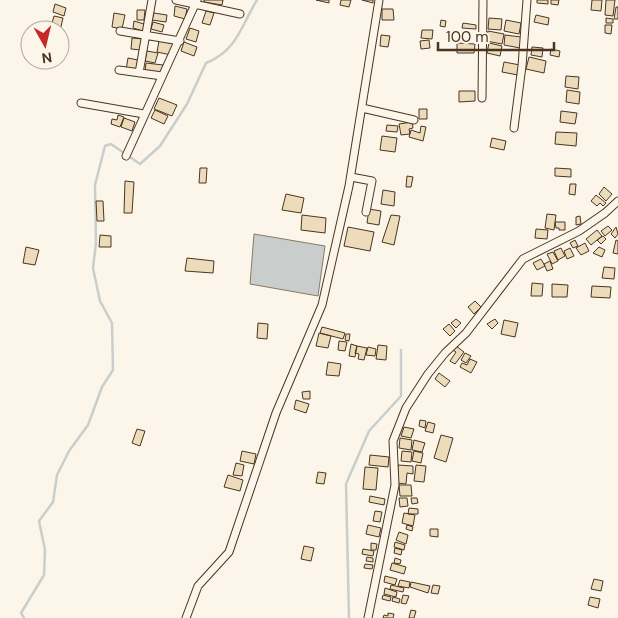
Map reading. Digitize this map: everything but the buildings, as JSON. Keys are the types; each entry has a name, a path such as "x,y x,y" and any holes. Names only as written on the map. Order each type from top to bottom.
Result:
{"street":[{"path":"139,73 152,0"},
{"path":"176,0 196,2 240,14"},
{"path":"186,618 198,586 229,552 276,413 322,305 341,236 378,0"},
{"path":"482,98 483,0"},
{"path":"514,128 522,66 527,0"},
{"path":"126,156 196,2"},
{"path":"120,31 180,40"},
{"path":"119,70 162,76"},
{"path":"81,103 144,114"},
{"path":"362,108 414,120"},
{"path":"351,177 372,181 366,212"},
{"path":"368,618 395,485 393,441 406,408 428,374 445,353 466,333 523,259 579,231 605,214 618,201"}],"shaded area":[{"path":"254,234 325,246 318,296 250,284"}],"waterway":[{"path":"24,618 21,613 44,575 45,550 39,521 53,502 57,475 69,451 88,425 102,387 113,370 112,323 100,301 93,268 96,243 95,185 105,146 111,144 140,164 160,146 187,104 206,63 225,52 232,45 257,0"},
{"path":"349,618 346,484 369,431 401,396 401,350"}]}
